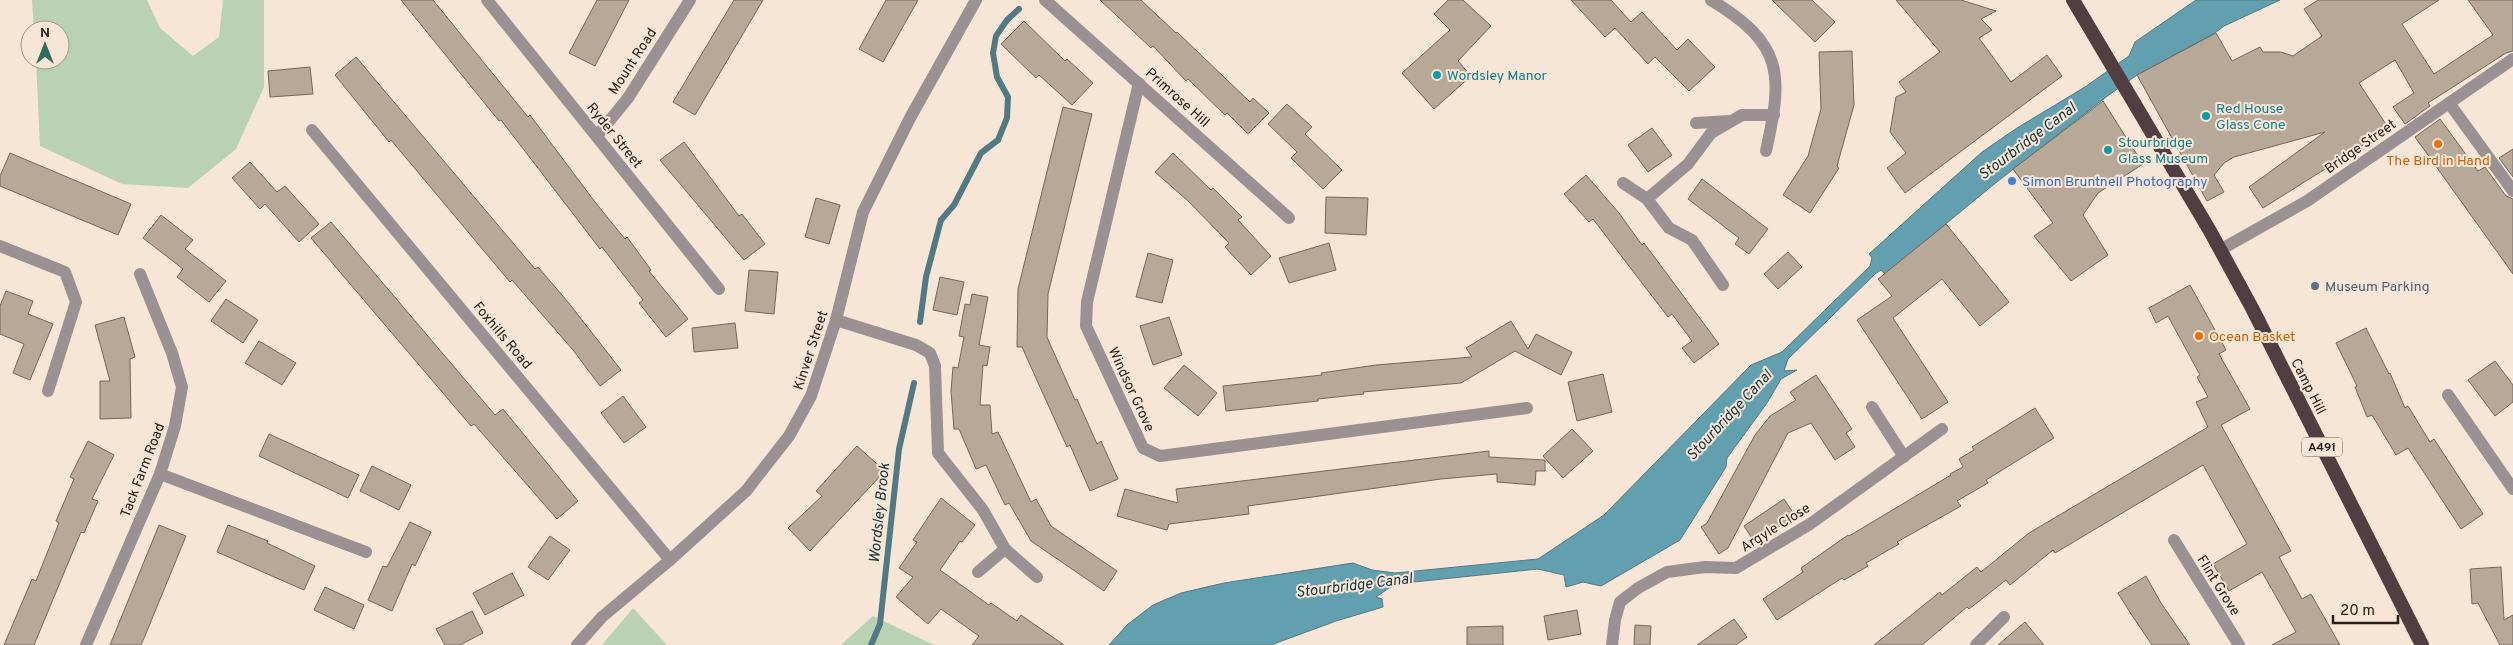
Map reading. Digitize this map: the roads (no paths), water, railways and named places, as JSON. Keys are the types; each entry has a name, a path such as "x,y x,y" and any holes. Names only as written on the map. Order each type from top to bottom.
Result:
{"highway":[{"name":"A491","path":"2073,0 2130,100 2220,250"},
{"name":"Camp Hill","path":"2220,250 2422,645"}],"street":[{"name":"Ryder Street","path":"487,0 719,289"},
{"name":"Mount Road","path":"597,136 628,98 690,0"},
{"name":"Kinver Street","path":"577,645 602,617 670,560 746,491 789,436 811,396 836,320 863,212 910,118 976,0"},
{"name":"Primrose Hill","path":"1045,0 1289,218"},
{"path":"1711,0 1730,12 1755,34 1770,54 1776,73 1777,89 1774,115 1766,151"},
{"name":"Bridge Street","path":"2220,250 2307,200 2513,59"},
{"name":"Windsor Grove","path":"1139,83 1087,302 1086,326 1143,448 1160,456 1527,408"},
{"path":"2449,103 2513,192"},
{"path":"1647,199 1688,164 1711,133 1742,116 1774,115"},
{"path":"1696,123 1732,121"},
{"name":"Foxhills Road","path":"312,130 670,560"},
{"path":"1623,183 1647,199 1668,228 1692,240 1723,285"},
{"path":"0,246 65,272 76,302 48,391"},
{"name":"Tack Farm Road","path":"86,645 160,474 175,426 182,387 172,353 140,274"},
{"path":"836,320 916,345 930,354 935,366 938,453 983,510 1005,550 1037,577"},
{"path":"2448,396 2513,489"},
{"path":"1872,407 1904,458"},
{"name":"Argyle Close","path":"1612,645 1615,620 1620,602 1638,588 1667,572 1705,567 1736,568 1810,524 1942,429"},
{"path":"160,474 366,552"},
{"name":"Flint Grove","path":"2174,540 2239,645"},
{"path":"978,572 1005,550"},
{"path":"1976,645 2004,617"}],"water":[{"name":"Stourbridge Canal","path":"2196,0 2280,0 2224,26 2215,33 2137,75 1993,185 1885,274 1881,270 1875,274 1788,359 1784,371 1797,370 1781,379 1767,403 1727,458 1726,467 1680,540 1601,586 1583,582 1566,587 1564,575 1538,569 1395,584 1376,597 1382,599 1383,607 1336,621 1271,645 1109,645 1128,624 1153,605 1181,593 1224,583 1353,563 1372,570 1395,573 1538,559 1604,515 1751,365 1782,352 1870,266 1872,258 1869,254 1982,152 2017,128 2085,87 2129,56 2135,42"}],"waterway":[{"name":"Wordsley Brook","path":"920,322 926,277 941,220 954,205 981,153 998,140 1007,118 1008,97 997,77 993,53 996,36 1007,20 1019,9"},
{"name":"Wordsley Brook","path":"871,645 880,624 899,449 914,383"}],"place":[{"name":"Wordsley Manor","path":"1437,75"},
{"name":"Red House Glass Cone","path":"2206,116"},
{"name":"The Bird in Hand","path":"2438,144"},
{"name":"Stourbridge Glass Museum","path":"2108,150"},
{"name":"Simon Bruntnell Photography","path":"2012,181"},
{"name":"Museum Parking","path":"2315,286"},
{"name":"Ocean Basket","path":"2199,336"}]}
